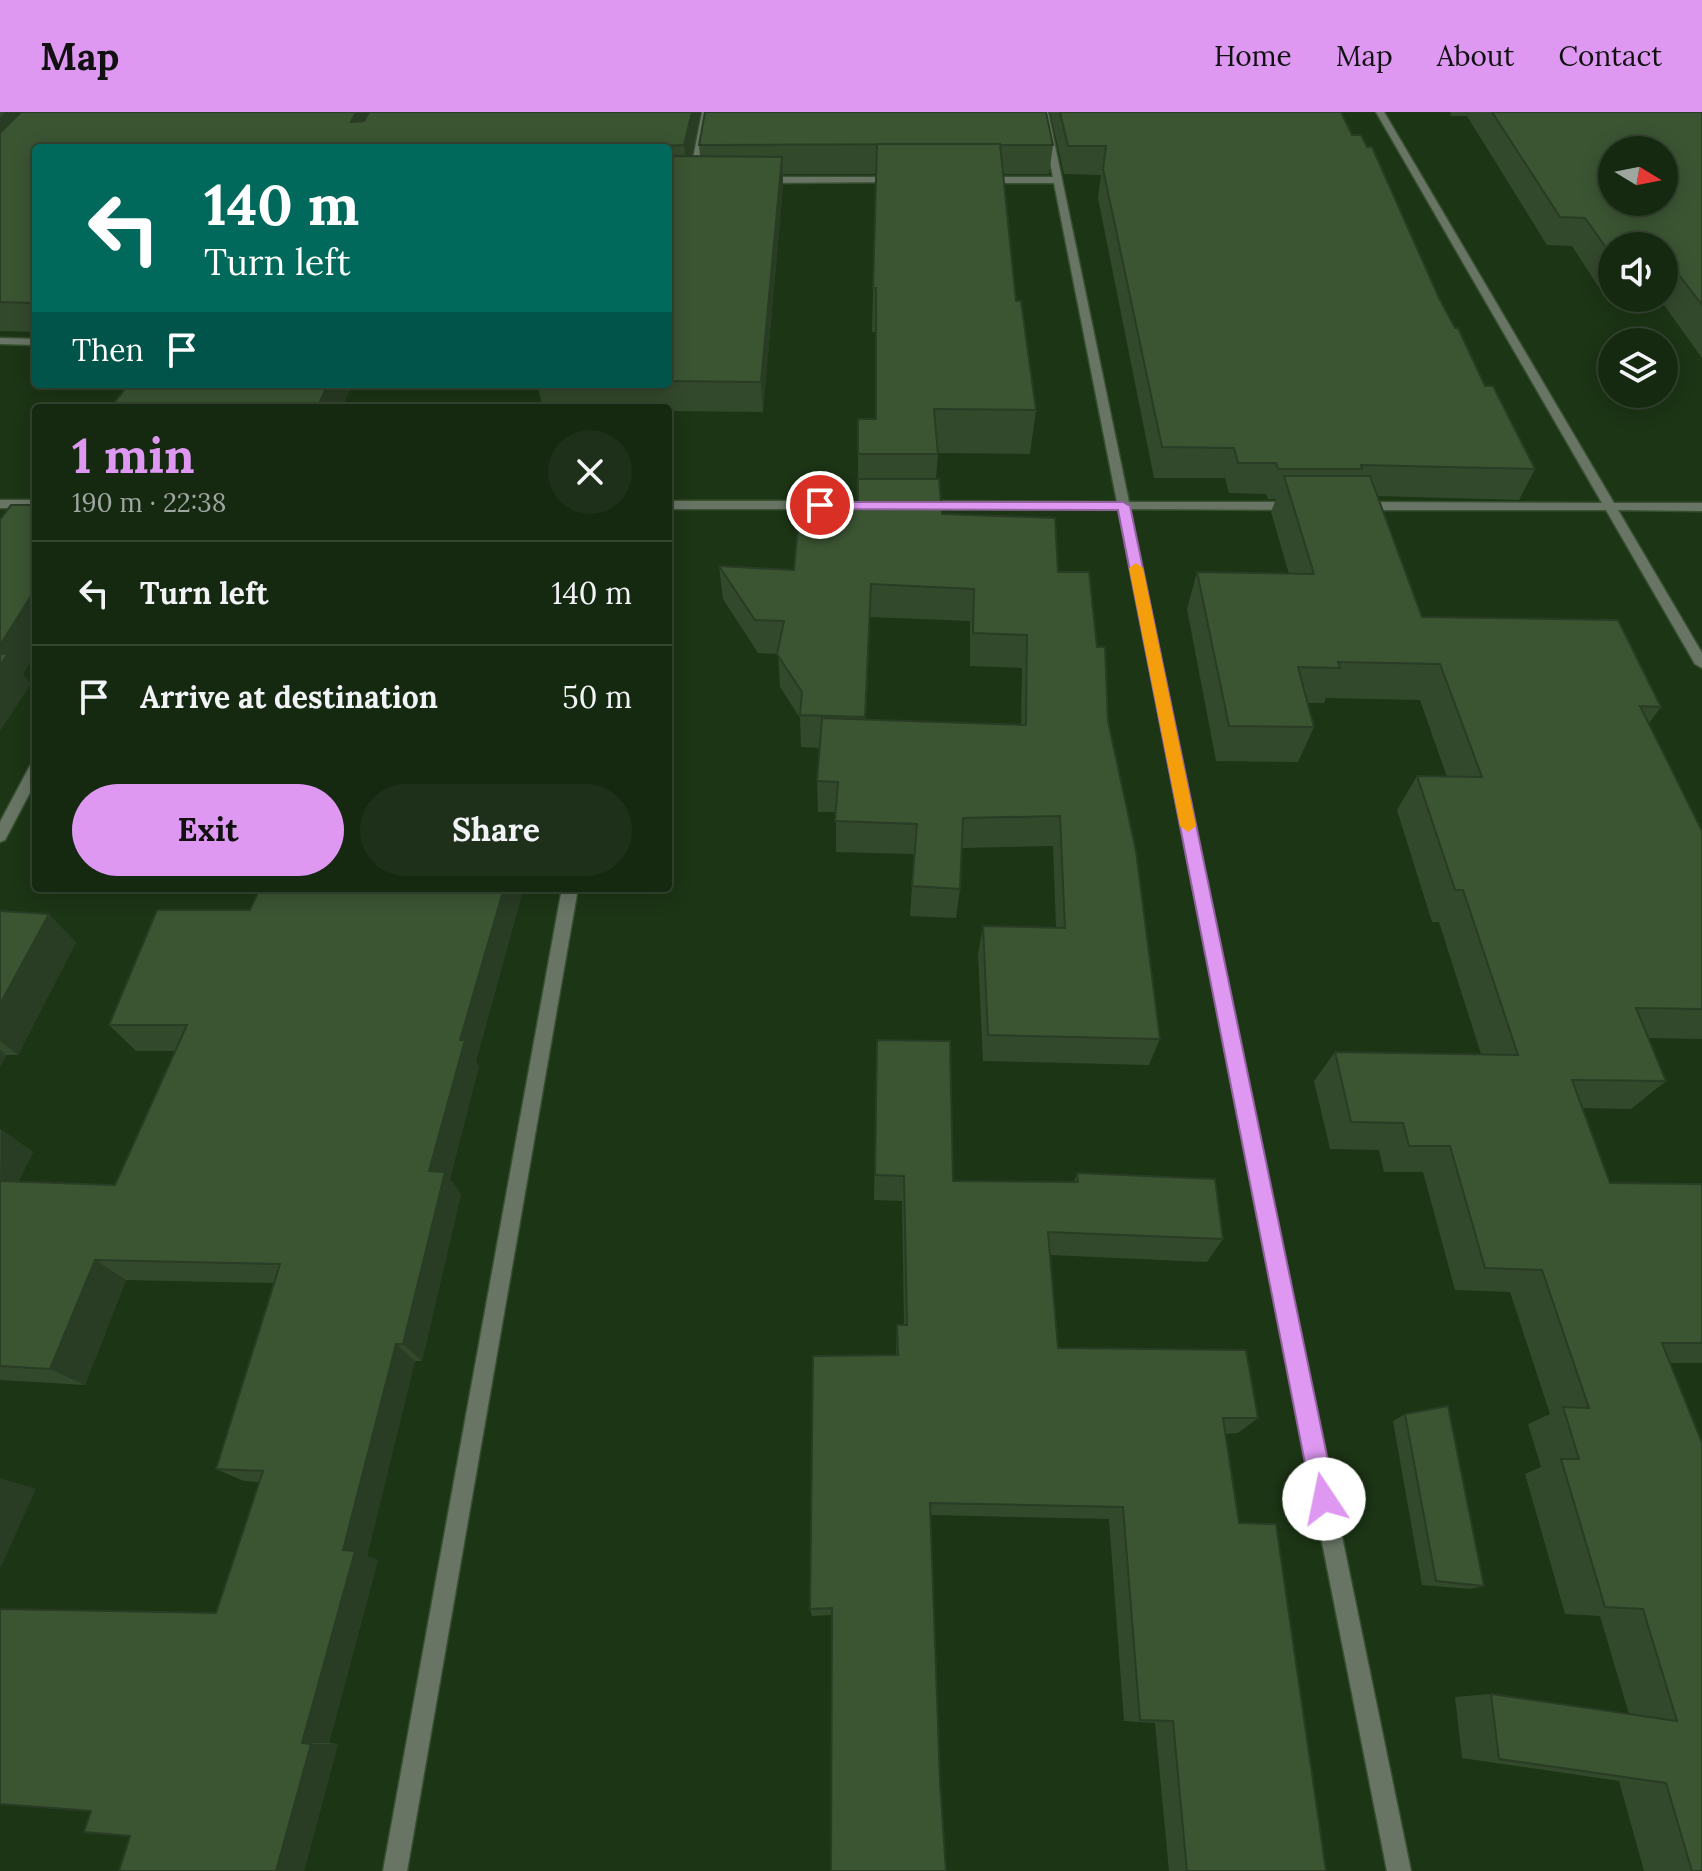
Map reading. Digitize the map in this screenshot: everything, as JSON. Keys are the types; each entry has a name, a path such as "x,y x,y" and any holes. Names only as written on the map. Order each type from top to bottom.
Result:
{"street":[{"path":"693,180 706,112"},
{"path":"1044,112 1399,1871"},
{"path":"1380,112 1702,664"},
{"path":"680,180 709,180"},
{"path":"756,180 915,180"},
{"path":"978,180 1058,180"},
{"path":"0,341 32,342"},
{"path":"0,504 32,504"},
{"path":"672,505 825,505"},
{"path":"904,505 1312,506"},
{"path":"1344,506 1702,507"},
{"path":"0,836 32,776"},
{"path":"395,1871 569,892"}],"building":[{"path":"21,112 356,112 351,122 364,121 369,112 692,112 684,145 32,144 32,303 0,302 0,133"},
{"path":"705,112 1046,112 1053,145 699,145"},
{"path":"1060,112 1341,112 1352,135 1361,135 1367,147 1372,147 1439,298 1455,328 1458,328 1485,386 1493,386 1535,469 1361,465 1362,469 1278,469 1276,463 1238,463 1234,448 1162,447 1103,169 1106,146 1068,146"},
{"path":"1492,112 1702,112 1702,305 1678,274 1678,232 1598,232 1598,236 1585,218 1560,217"},
{"path":"877,144 1000,144 1016,301 1021,301 1036,410 934,409 938,454 858,454 858,419 876,419 876,288 873,288"},
{"path":"672,156 782,157 761,382 672,381"},
{"path":"126,388 326,388 319,404 113,404"},
{"path":"1284,476 1370,476 1422,617 1618,620 1661,707 1640,706 1702,831 1702,1009 1636,1008 1666,1081 1572,1080 1610,1183 1702,1184 1702,1343 1662,1343 1702,1443 1702,1871 1692,1871 1666,1783 1499,1759 1491,1694 1677,1721 1643,1609 1605,1607 1561,1459 1579,1459 1563,1407 1589,1408 1542,1270 1485,1268 1450,1146 1409,1146 1403,1123 1351,1122 1335,1052 1518,1055 1463,890 1455,890 1417,776 1482,777 1440,664 1338,662 1340,668 1298,667 1314,727 1229,726 1197,572 1314,574"},
{"path":"858,479 939,479 942,514 1055,518 1058,572 1089,572 1097,647 1105,647 1108,721 1136,851 1160,1039 988,1035 983,926 1065,928 1060,816 963,818 960,889 912,886 917,824 835,821 838,782 817,781 822,718 1026,725 1027,635 973,633 974,589 871,584 865,717 800,715 802,692 777,654 784,621 755,620 719,566 794,570 800,504 858,505"},
{"path":"11,505 32,505 32,594 0,645 0,520"},
{"path":"0,654 8,654 0,665"},
{"path":"258,892 503,892 460,1040 465,1040 429,1171 445,1172 403,1344 396,1344 343,1550 355,1551 302,1743 311,1744 276,1871 119,1871 130,1836 84,1832 91,1811 0,1804 0,1609 216,1613 263,1471 216,1469 280,1264 95,1260 50,1369 0,1366 0,1181 115,1185 187,1025 109,1025 157,910 250,910"},
{"path":"0,911 49,914 0,1004"},
{"path":"877,1040 950,1041 953,1181 1078,1182 1077,1173 1215,1179 1223,1239 1048,1232 1058,1348 1246,1350 1258,1418 1223,1418 1239,1523 1276,1524 1326,1871 1187,1871 1173,1721 1140,1720 1123,1507 930,1503 946,1871 831,1871 832,1608 810,1609 813,1356 898,1355 897,1325 907,1325 904,1176 875,1175"},
{"path":"1448,1406 1484,1586 1436,1581 1405,1414"}],"slow traffic":[{"path":"1136,568 1188,826"}],"route":[{"path":"820,505 1123,506 1324,1499"}]}
